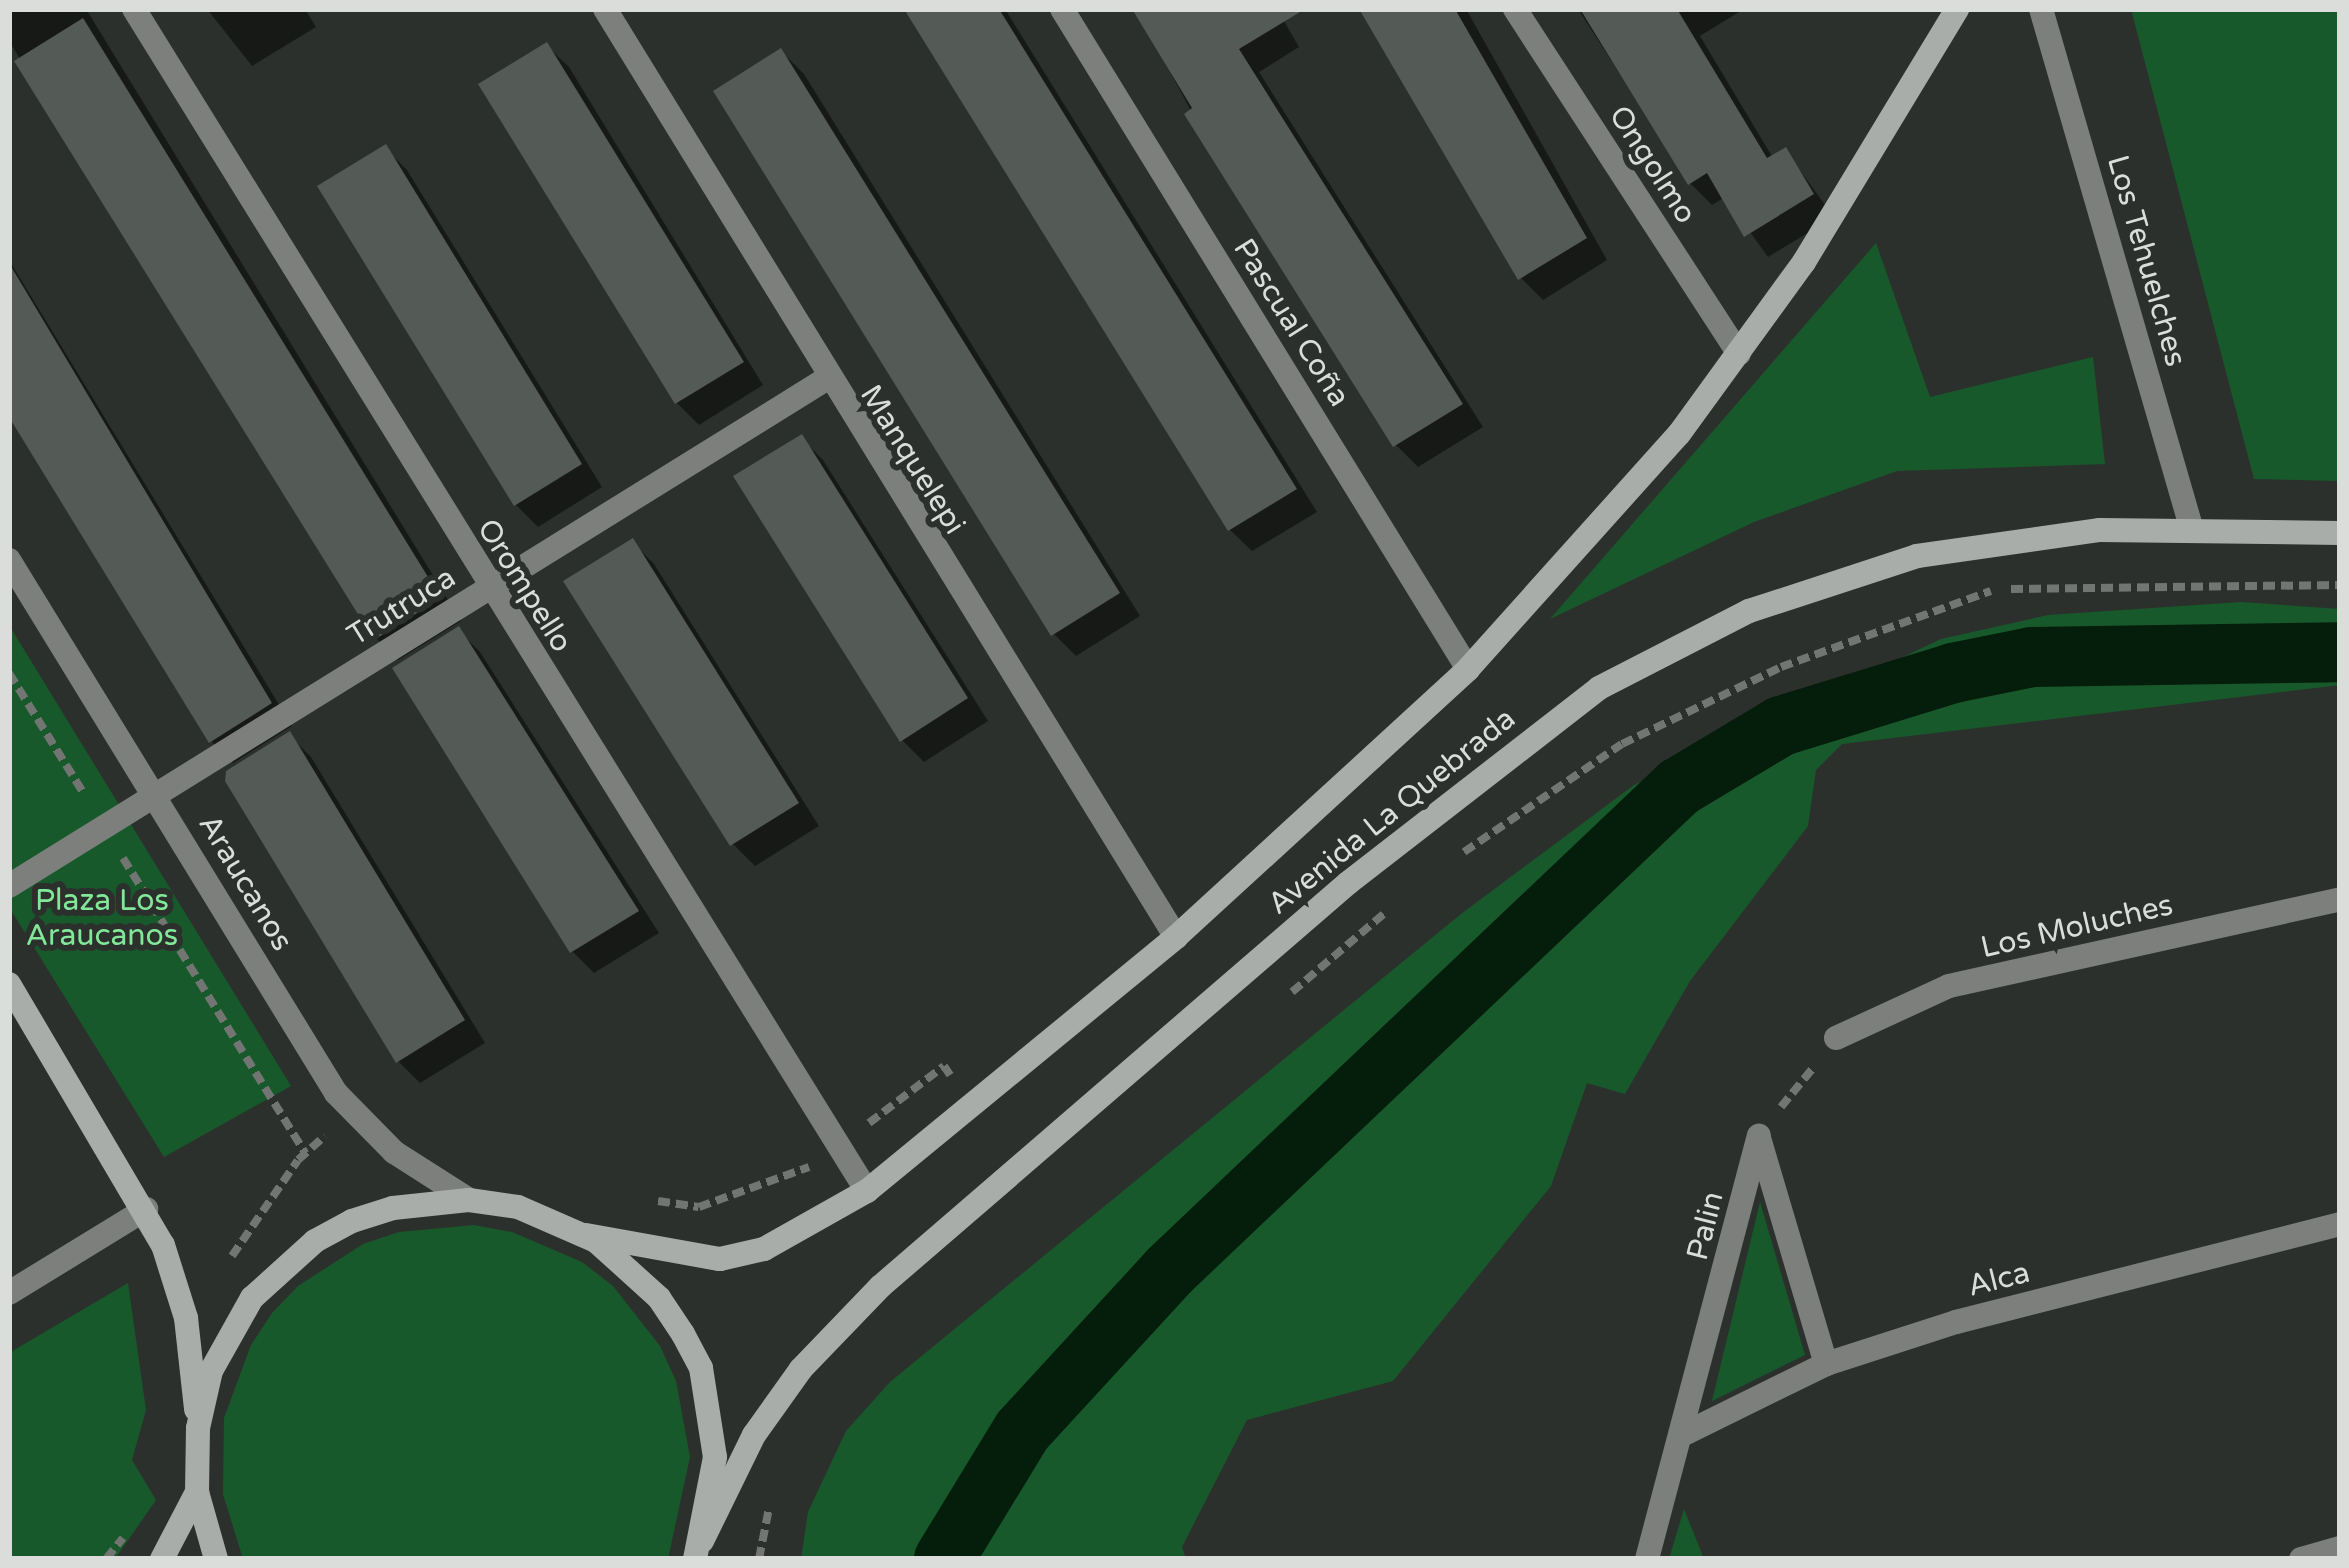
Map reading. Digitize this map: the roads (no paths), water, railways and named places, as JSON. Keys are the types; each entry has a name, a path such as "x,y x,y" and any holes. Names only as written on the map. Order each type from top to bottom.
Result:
{"main road":[{"name":"Avenida La Quebrada","path":"586,1235 720,1259 764,1249 868,1191 1176,937 1468,668 1679,434 1865,167 1957,9"},
{"name":"Avenida La Quebrada","path":"698,1550 754,1435 801,1370 880,1286 1348,883 1599,688 1749,610 1918,556 2054,535 2192,530 2340,533"},
{"path":"9,984 146,1209 186,1318 198,1428 197,1492 216,1559"},
{"path":"198,1428 229,1333 281,1267 352,1221 393,1208 469,1200 518,1208 586,1235 659,1298 701,1368 715,1457 698,1550"},
{"path":"162,1559 197,1492"}],"street":[{"name":"Orompello","path":"134,9 868,1191"},
{"name":"Manquelepi","path":"605,9 826,379 1176,937"},
{"name":"Pascual Coña","path":"1062,9 1468,668"},
{"name":"Ongolmo","path":"1515,9 1739,354"},
{"name":"Los Tehuelches","path":"2041,9 2192,530"},
{"name":"Trutruca","path":"9,886 826,379"},
{"name":"Araucanos","path":"9,560 336,1093 394,1152 469,1200"},
{"name":"Los Moluches","path":"1836,1038 1948,986 2340,899"},
{"name":"Palin","path":"1647,1559 1686,1433 1759,1136 1826,1364"},
{"path":"9,1293 146,1209"},
{"name":"Alca","path":"1686,1433 1826,1364 1956,1322 2340,1224"},
{"path":"2301,1559 2340,1548"}],"waterway":[{"path":"944,1559 1022,1431 1170,1270 1679,787 1781,726 1953,673 2032,657 2340,652"}],"park label":[{"name":"Plaza Los Araucanos","path":"102,918"}]}
